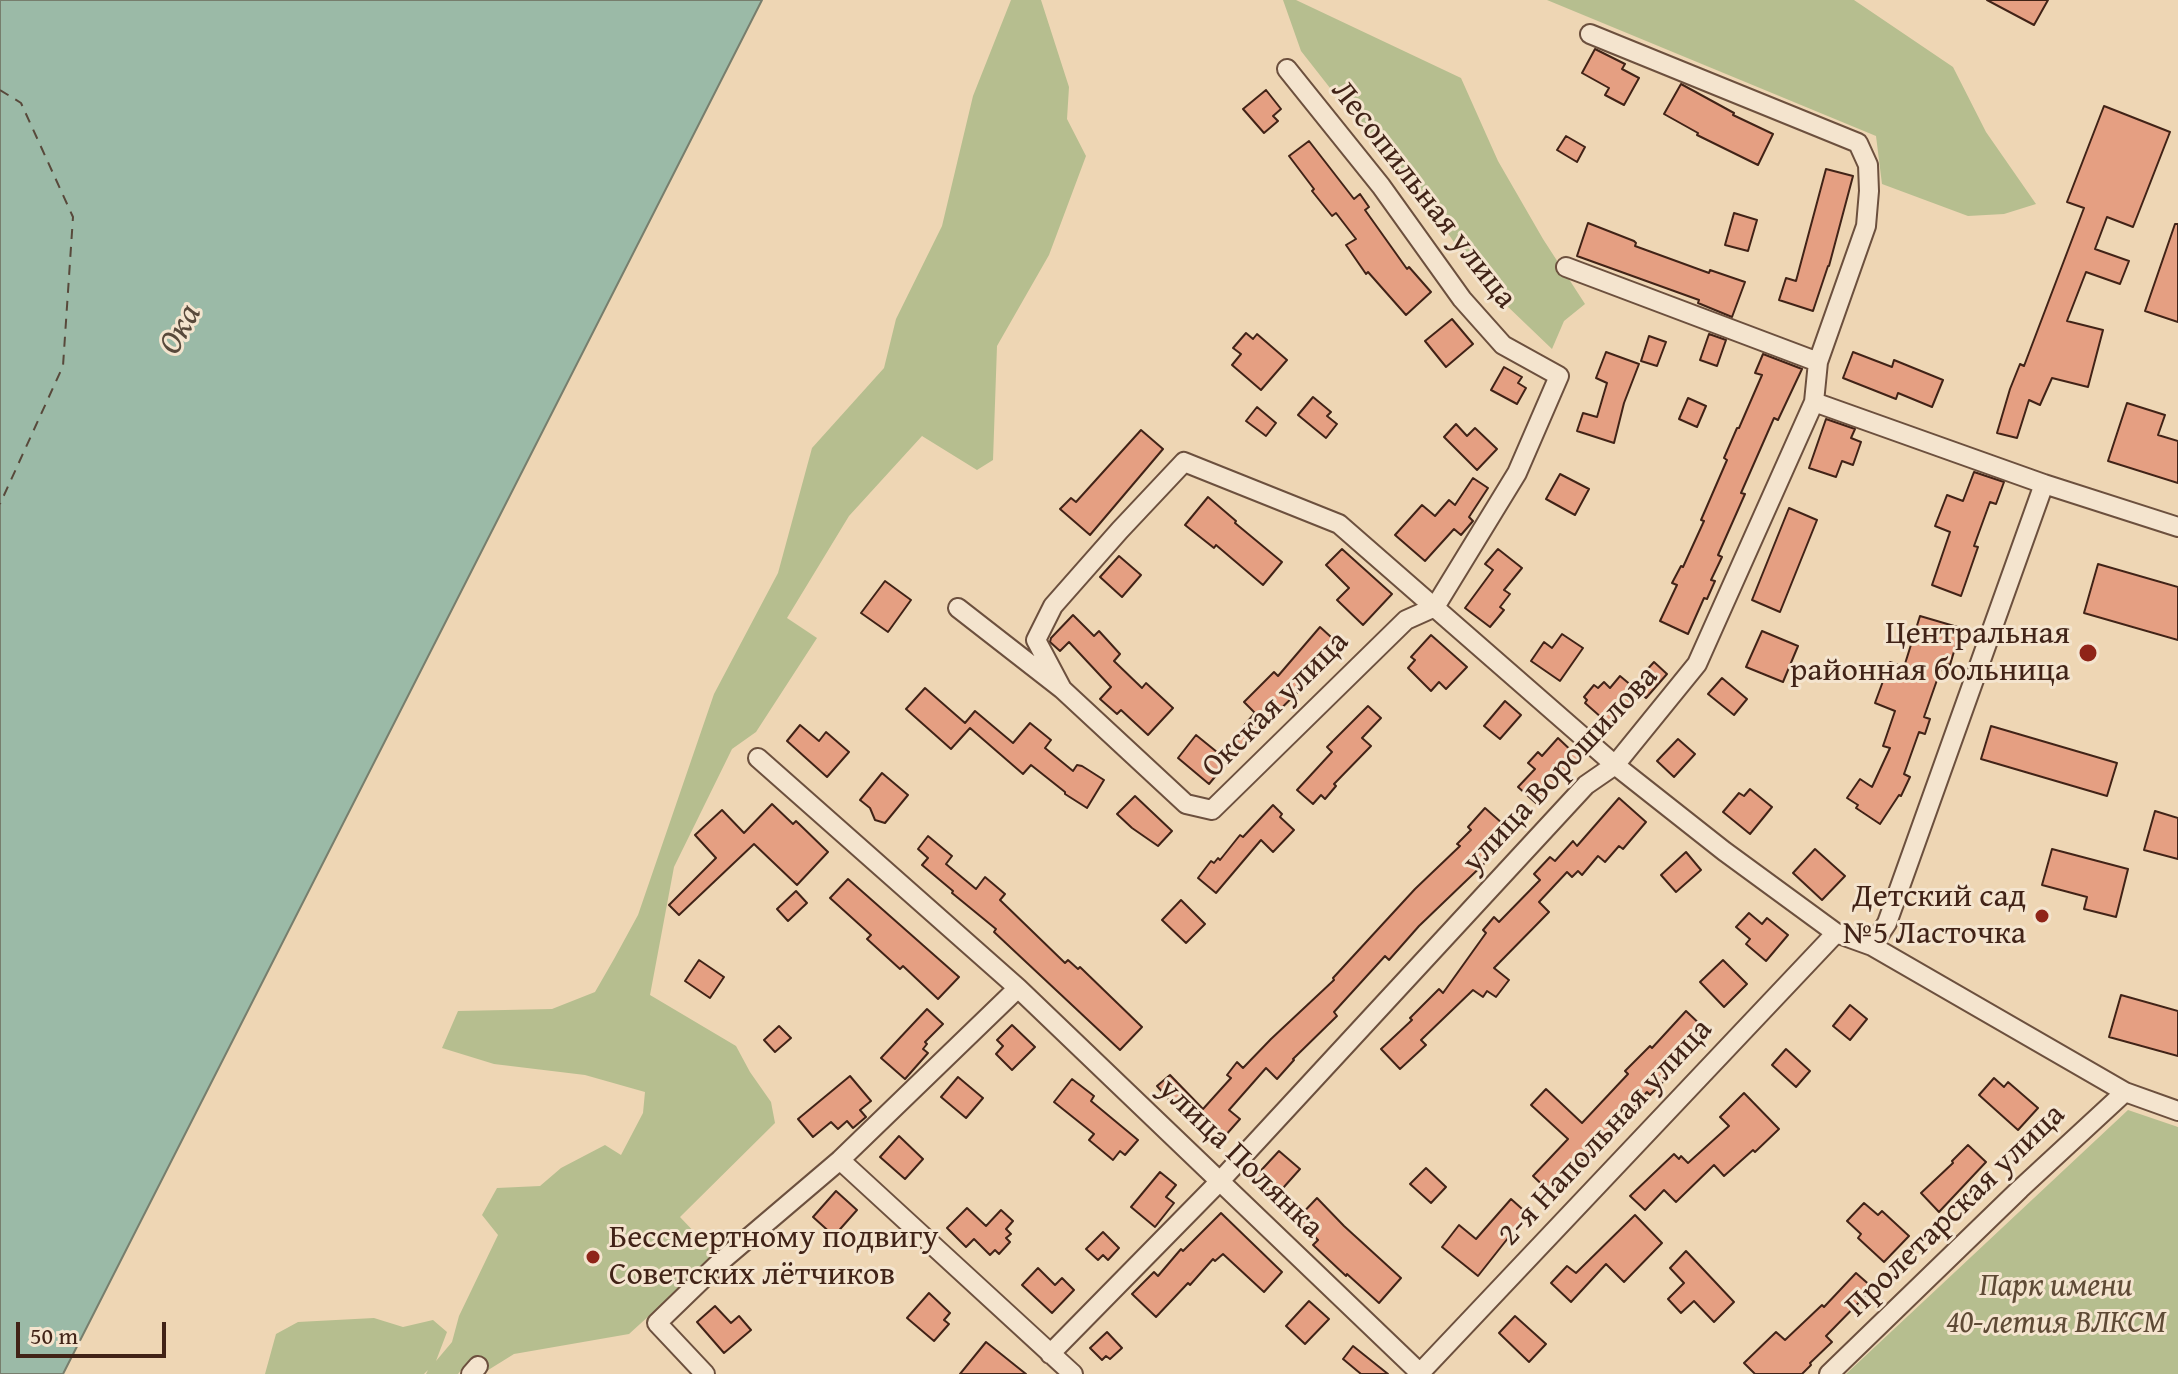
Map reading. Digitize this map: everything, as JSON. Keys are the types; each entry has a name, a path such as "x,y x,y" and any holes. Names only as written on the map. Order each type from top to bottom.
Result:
{"street":[{"name":"улица Ворошилова","path":"1050,1354 1220,1181 1586,785 1615,765 1697,664 1814,402 1818,362 1866,226 1868,165 1858,143 1590,34"},
{"name":"Лесопильная улица","path":"1287,69 1381,186 1462,299 1503,345 1559,376 1517,473 1435,607"},
{"path":"1566,267 1818,362"},
{"path":"1814,402 2044,484 2178,527"},
{"path":"1062,689 1036,640 1053,606 1184,462 1339,524 1615,765 1724,851 1836,933 1872,946 2125,1092 2178,1111"},
{"path":"1872,946 1887,923 2044,484"},
{"name":"Окская улица","path":"958,608 1062,689 1186,804 1212,810 1406,620 1435,607"},
{"name":"улица Полянка","path":"758,758 1018,988 1420,1374"},
{"name":"2-я Напольная улица","path":"1420,1374 1836,933"},
{"path":"705,1374 657,1323 719,1263 840,1160 1018,988"},
{"name":"Пролетарская улица","path":"1829,1374 2125,1092"},
{"path":"840,1160 1073,1374"}],"green space":[{"path":"1011,0 1041,0 1069,87 1067,119 1086,156 1049,255 997,346 993,460 977,470 922,436 849,516 787,618 817,638 756,732 732,749 674,867 650,995 736,1046 771,1102 775,1123 680,1217 716,1255 629,1334 514,1354 485,1372 471,1358 458,1374 426,1374 428,1370 424,1374 265,1374 276,1334 298,1322 374,1318 403,1327 433,1320 447,1332 436,1361 452,1342 459,1316 498,1235 482,1215 497,1188 540,1186 561,1168 605,1145 621,1155 643,1113 645,1092 585,1075 494,1064 442,1048 458,1011 552,1009 595,992 638,915 714,694 778,573 812,448 884,368 896,319 942,226 973,96"},
{"path":"1283,0 1296,0 1461,78 1498,161 1585,304 1564,321 1552,349 1481,281 1406,173 1341,102 1301,51"},
{"path":"1547,0 1854,0 1953,67 1986,132 2036,204 2004,214 1968,216 1882,184 1876,136"},
{"name":"Парк имени 40-летия ВЛКСМ","path":"2128,1110 2178,1127 2178,1374 1846,1374"}],"water":[{"name":"Ока","path":"0,0 762,0 63,1374 0,1374"}],"building":[{"path":"1987,0 2048,0 2034,25"},
{"path":"1595,49 1625,64 1622,69 1639,78 1624,105 1605,95 1609,88 1582,73"},
{"path":"1681,84 1733,115 1773,134 1758,165 1697,135 1664,114"},
{"path":"1266,90 1281,109 1273,116 1278,121 1264,133 1243,109"},
{"path":"2104,106 2170,132 2133,227 2107,217 2095,249 2129,261 2120,284 2086,272 2067,321 2103,330 2088,387 2052,378 2040,405 2029,400 2017,438 1997,433 2010,389 2020,364 2024,366 2084,208 2067,202"},
{"path":"1566,136 1585,147 1577,162 1557,150"},
{"path":"1309,141 1354,199 1360,194 1369,207 1365,210 1407,269 1409,267 1431,292 1406,315 1368,272 1366,274 1346,245 1356,239 1336,213 1332,216 1289,156"},
{"path":"1826,169 1853,176 1829,266 1813,311 1779,300 1786,278 1796,281"},
{"path":"1734,213 1757,220 1748,251 1725,245"},
{"path":"1588,223 1634,241 1635,246 1709,273 1710,270 1745,282 1732,317 1698,303 1699,300 1577,256"},
{"path":"2175,224 2178,224 2178,322 2145,311"},
{"path":"1452,319 1473,344 1446,367 1425,341"},
{"path":"1246,333 1253,339 1257,334 1287,360 1261,390 1232,365 1241,354 1233,348"},
{"path":"1709,334 1726,340 1717,366 1700,360"},
{"path":"1649,336 1666,342 1657,366 1641,361"},
{"path":"1606,352 1639,364 1624,403 1614,443 1577,431 1583,413 1597,417 1607,383 1596,378"},
{"path":"1853,352 1892,367 1894,360 1943,380 1932,407 1898,393 1896,399 1843,378"},
{"path":"1763,354 1802,369 1778,420 1774,418 1741,493 1745,494 1718,555 1722,557 1711,580 1715,581 1688,634 1660,621 1677,585 1672,583 1683,567 1704,521 1701,520 1727,460 1724,458 1762,375 1755,373"},
{"path":"1504,367 1522,377 1518,383 1526,388 1517,404 1491,390"},
{"path":"1313,397 1331,412 1327,416 1337,424 1326,438 1298,415"},
{"path":"1688,398 1706,406 1697,427 1679,419"},
{"path":"2127,403 2165,415 2158,435 2178,441 2178,483 2108,461"},
{"path":"1257,407 1276,423 1266,436 1246,421"},
{"path":"1826,419 1855,429 1851,438 1861,442 1853,465 1842,461 1836,477 1809,468"},
{"path":"1456,424 1467,436 1475,428 1497,449 1477,470 1444,437"},
{"path":"1141,430 1163,449 1090,535 1060,509 1071,498 1076,502"},
{"path":"1974,472 2004,482 1996,504 1990,502 1961,596 1932,585 1950,532 1935,526 1947,495 1963,501"},
{"path":"1560,474 1589,489 1575,515 1546,499"},
{"path":"1473,478 1488,488 1469,517 1473,521 1461,535 1454,529 1425,561 1395,535 1422,505 1435,516 1449,500 1455,505"},
{"path":"1208,497 1282,562 1263,585 1216,545 1214,548 1185,525"},
{"path":"1789,508 1817,520 1780,612 1752,600"},
{"path":"1342,549 1392,594 1363,625 1337,600 1349,588 1326,565"},
{"path":"1498,549 1522,568 1504,590 1510,594 1500,607 1504,610 1490,627 1465,608 1493,570 1485,564"},
{"path":"1119,556 1141,575 1122,597 1100,577"},
{"path":"2098,564 2178,587 2178,640 2084,613"},
{"path":"885,581 911,600 888,632 861,613"},
{"path":"1073,615 1094,636 1099,631 1120,654 1114,661 1142,688 1146,683 1173,708 1148,735 1121,710 1117,714 1100,699 1111,687 1069,642 1060,651 1050,642"},
{"path":"1920,616 1961,628 1950,665 1943,663 1924,717 1930,719 1925,734 1919,732 1904,774 1910,777 1901,796 1880,824 1847,798 1860,779 1872,787 1890,748 1883,746 1895,711 1875,703 1890,662 1904,667"},
{"path":"1320,627 1342,647 1316,678 1314,676 1242,747 1233,738 1255,713 1244,702 1274,672 1278,676"},
{"path":"1762,631 1798,646 1783,682 1746,667"},
{"path":"1562,634 1583,648 1560,681 1531,661 1544,642 1552,648"},
{"path":"1431,635 1467,667 1446,689 1439,682 1431,691 1408,668 1415,660 1411,657"},
{"path":"1654,662 1667,674 1646,698 1640,693 1611,726 1585,703 1587,700 1584,697 1594,685 1598,688 1604,682 1610,688 1620,676 1632,686"},
{"path":"1722,678 1747,699 1734,715 1708,694"},
{"path":"925,688 965,723 975,711 1013,743 1030,723 1051,740 1045,748 1073,771 1077,765 1082,766 1104,780 1087,808 1031,765 1023,774 970,728 951,749 906,709"},
{"path":"1505,701 1521,715 1500,739 1484,726"},
{"path":"1368,706 1381,718 1362,738 1371,746 1334,784 1336,786 1325,799 1321,795 1313,804 1297,790 1332,752 1327,747"},
{"path":"800,725 819,741 826,732 849,752 827,777 787,741"},
{"path":"1991,726 2117,763 2107,796 1981,759"},
{"path":"1196,735 1228,761 1209,784 1178,758"},
{"path":"1558,738 1579,758 1537,804 1518,787 1535,769 1528,763 1538,752 1542,756"},
{"path":"1678,739 1695,754 1674,777 1657,761"},
{"path":"882,773 908,795 885,823 875,820 870,808 860,800"},
{"path":"1750,789 1772,807 1750,834 1723,812 1739,793 1744,796"},
{"path":"1135,796 1172,831 1158,846 1117,814"},
{"path":"1619,798 1646,822 1623,849 1619,846 1605,862 1598,856 1582,875 1578,871 1572,877 1567,872 1539,902 1549,912 1494,968 1509,980 1496,997 1487,991 1483,997 1473,990 1421,1040 1426,1045 1400,1069 1381,1049 1439,989 1443,993 1486,933 1483,930 1494,917 1499,922 1540,880 1534,874 1550,857 1555,861 1573,841 1577,846"},
{"path":"772,804 793,824 796,821 828,852 797,885 754,844 679,915 669,905 716,858 695,835 722,810 744,833"},
{"path":"1273,805 1294,830 1273,852 1261,840 1216,893 1198,878 1211,861 1220,860 1240,835 1243,837"},
{"path":"1485,808 1503,824 1498,829 1506,836 1490,853 1493,855 1419,926 1389,960 1385,956 1334,1012 1337,1016 1277,1079 1266,1068 1229,1110 1240,1119 1217,1145 1181,1113 1157,1086 1170,1075 1203,1109 1231,1078 1227,1075 1237,1062 1243,1068 1334,980 1415,889 1460,846 1457,844 1471,830 1468,827"},
{"path":"2155,811 2178,818 2178,859 2144,850"},
{"path":"928,836 952,856 946,864 976,889 985,877 1005,894 1000,900 1065,963 1068,960 1078,969 1080,967 1142,1027 1120,1050 994,932 996,929 922,865 928,858 918,849"},
{"path":"1815,849 1845,876 1822,900 1793,873"},
{"path":"2052,849 2128,869 2116,917 2084,909 2087,897 2042,885"},
{"path":"1686,852 1701,870 1676,892 1661,875"},
{"path":"848,879 959,977 938,999 903,966 900,969 867,939 871,935 830,898"},
{"path":"796,891 807,903 788,921 777,909"},
{"path":"1181,900 1205,924 1186,943 1162,920"},
{"path":"1749,913 1762,924 1767,918 1788,935 1766,961 1746,944 1750,939 1736,927"},
{"path":"699,960 724,977 710,998 685,981"},
{"path":"1723,960 1747,984 1724,1007 1700,982"},
{"path":"2121,995 2178,1011 2178,1056 2109,1037"},
{"path":"1850,1005 1867,1019 1850,1040 1833,1026"},
{"path":"927,1009 943,1024 925,1042 927,1044 923,1049 928,1053 905,1079 881,1058"},
{"path":"1686,1011 1706,1030 1664,1069 1670,1075 1650,1095 1647,1092 1551,1193 1533,1176 1568,1139 1531,1105 1546,1089 1582,1123 1628,1074 1625,1071 1650,1046 1652,1048"},
{"path":"1012,1025 1035,1047 1012,1070 996,1054 1003,1046 997,1040"},
{"path":"779,1026 791,1038 775,1052 764,1040"},
{"path":"1786,1049 1810,1071 1796,1087 1772,1065"},
{"path":"850,1076 871,1101 860,1110 866,1117 853,1128 847,1121 838,1129 831,1122 813,1137 798,1119"},
{"path":"958,1077 983,1098 966,1118 941,1097"},
{"path":"1994,1078 2004,1087 2008,1082 2038,1108 2018,1130 1979,1095"},
{"path":"1072,1079 1094,1096 1091,1101 1138,1140 1125,1155 1120,1151 1113,1160 1089,1140 1094,1134 1054,1102"},
{"path":"1744,1093 1779,1129 1755,1152 1753,1150 1724,1176 1714,1165 1676,1202 1664,1190 1645,1210 1630,1196 1674,1154 1688,1163 1729,1126 1720,1117"},
{"path":"899,1136 923,1159 905,1179 880,1157"},
{"path":"1968,1145 1986,1162 1939,1212 1921,1193"},
{"path":"1279,1151 1300,1169 1275,1197 1254,1178"},
{"path":"1426,1168 1446,1187 1431,1203 1410,1184"},
{"path":"1160,1172 1176,1185 1166,1197 1174,1203 1155,1227 1131,1207"},
{"path":"836,1191 857,1210 834,1236 813,1217"},
{"path":"1317,1198 1401,1278 1379,1303 1313,1245 1318,1240 1297,1219"},
{"path":"1511,1199 1530,1216 1514,1235 1512,1233 1478,1276 1442,1247 1459,1225 1476,1239"},
{"path":"1864,1203 1878,1215 1882,1211 1909,1236 1884,1262 1858,1238 1861,1234 1847,1221"},
{"path":"967,1208 986,1226 1001,1210 1013,1221 1006,1229 1011,1234 1006,1238 1010,1242 999,1254 995,1250 990,1255 974,1239 966,1247 947,1228"},
{"path":"1221,1213 1282,1272 1264,1292 1223,1254 1215,1261 1213,1259 1156,1317 1132,1294 1154,1272 1158,1276 1181,1249 1183,1251"},
{"path":"1635,1215 1662,1243 1624,1282 1606,1264 1571,1302 1551,1283 1567,1266 1576,1273"},
{"path":"1103,1232 1119,1248 1108,1260 1103,1255 1098,1260 1086,1249"},
{"path":"1686,1251 1734,1302 1714,1322 1694,1301 1681,1313 1668,1299 1684,1283 1670,1268"},
{"path":"1038,1268 1055,1285 1062,1278 1074,1290 1052,1313 1022,1285"},
{"path":"1856,1273 1873,1288 1826,1336 1832,1342 1802,1374 1755,1374 1744,1363 1776,1332 1785,1340 1822,1305 1824,1307"},
{"path":"929,1293 950,1313 944,1320 949,1324 934,1341 907,1318"},
{"path":"1309,1301 1329,1319 1305,1344 1286,1326"},
{"path":"715,1306 731,1323 739,1316 751,1330 724,1353 697,1322"},
{"path":"1515,1316 1546,1344 1529,1362 1499,1333"},
{"path":"1107,1332 1122,1348 1110,1359 1106,1356 1102,1360 1090,1348"},
{"path":"986,1342 1026,1374 960,1374"},
{"path":"1353,1346 1388,1374 1361,1374 1343,1359"}],"ferry route":[{"path":"0,90 21,103 73,217 63,366 0,504"}],"place":[{"name":"Центральная районная больница","path":"2088,653"},
{"name":"Детский сад №5 Ласточка","path":"2042,916"},
{"name":"Бессмертному подвигу Советских лётчиков","path":"593,1257"}]}
